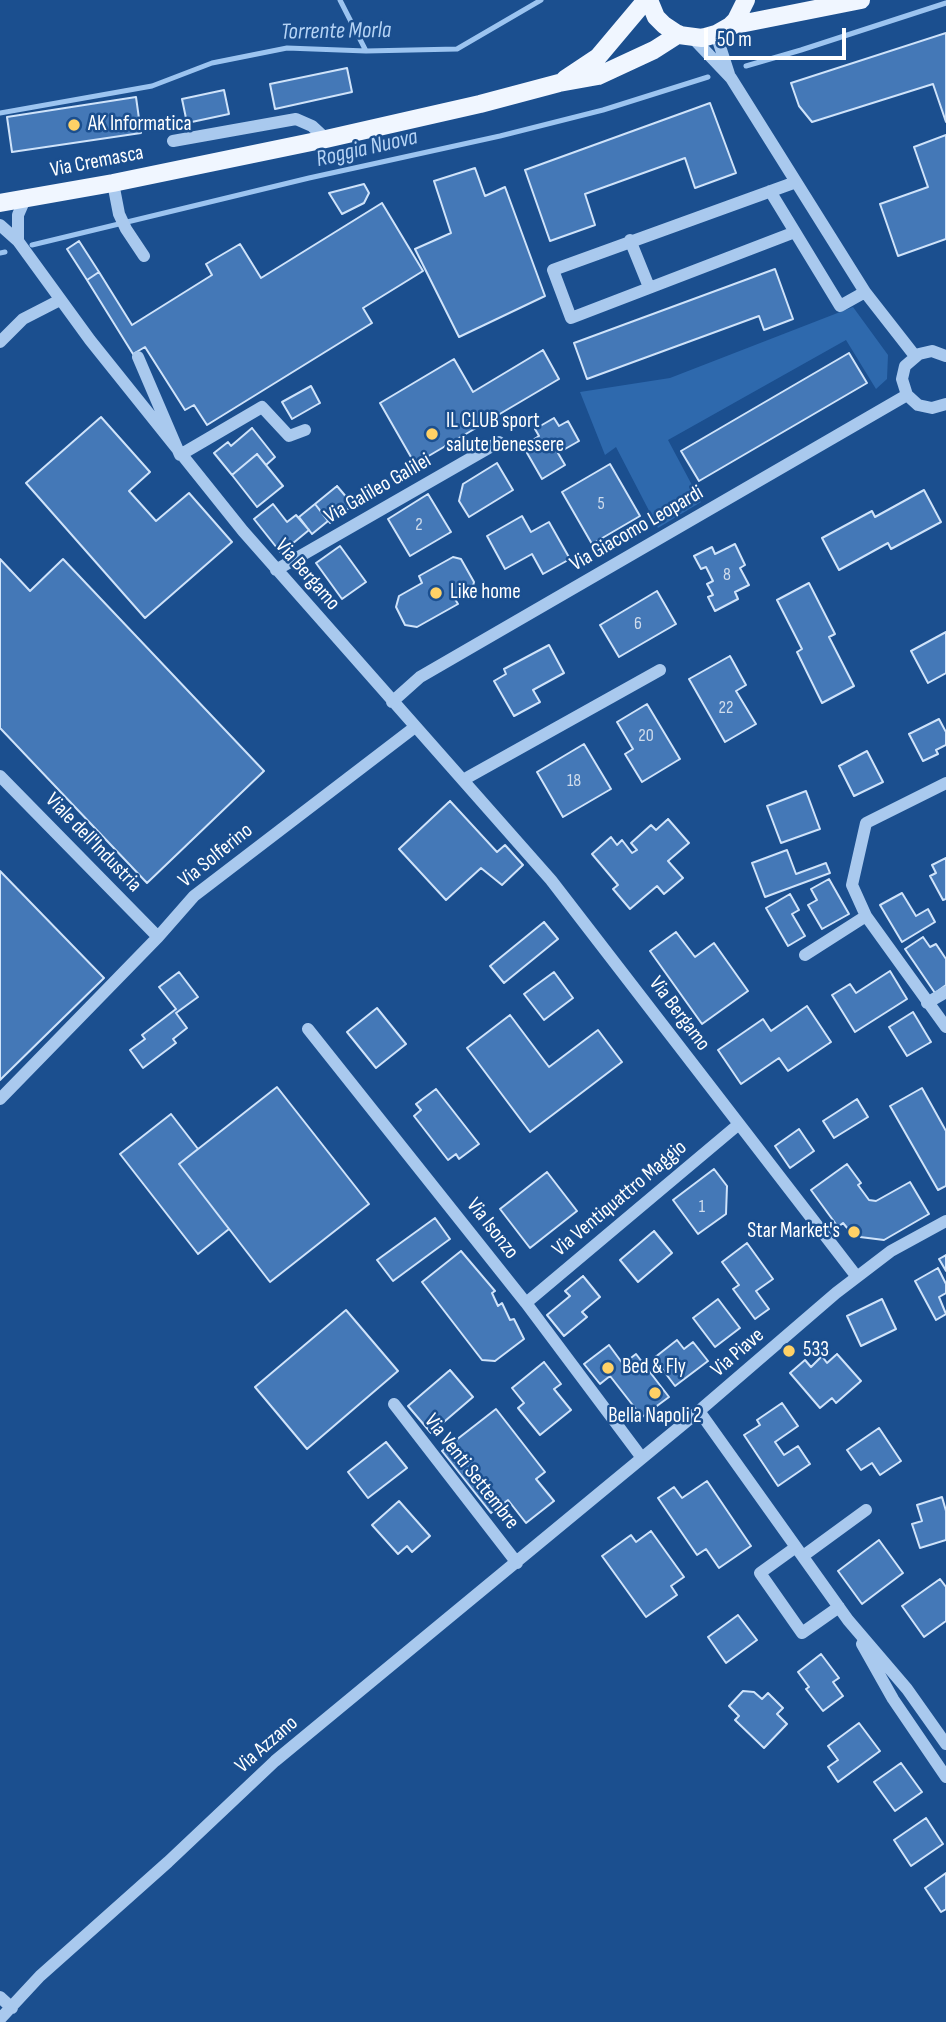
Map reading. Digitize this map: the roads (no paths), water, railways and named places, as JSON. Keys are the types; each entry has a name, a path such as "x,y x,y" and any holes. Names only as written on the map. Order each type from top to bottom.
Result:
{"main road":[{"name":"Via Cremasca","path":"559,83 598,57 647,0 656,17 664,25 685,36"},
{"path":"723,30 736,20 746,0"},
{"name":"Via Cremasca","path":"0,203 113,183 480,104 559,83 598,76 685,36 861,0"}],"street":[{"path":"723,30 731,78"},
{"path":"685,36 731,78 865,292 915,356"},
{"path":"173,141 296,119 312,126 326,139"},
{"path":"795,232 571,318 553,270 796,181"},
{"path":"113,183 125,229 144,256"},
{"path":"770,191 840,306 865,292"},
{"path":"18,241 18,215 25,199"},
{"name":"Via Bergamo","path":"0,225 18,241 60,300 180,455 276,570 558,889 857,1277"},
{"path":"630,240 649,287"},
{"path":"0,342 23,319 60,300"},
{"path":"946,356 932,351 915,356 905,366 902,374 902,383 913,403 932,408 946,404"},
{"name":"Via Bergamo","path":"138,356 180,455"},
{"name":"Via Giacomo Leopardi","path":"392,702 420,677 907,396"},
{"path":"180,455 262,407 289,436 305,430"},
{"name":"Via Galileo Galilei","path":"276,570 499,442"},
{"path":"463,780 660,670"},
{"name":"Via Solferino","path":"0,1099 158,937 194,896 415,727"},
{"name":"Viale dell'Industria","path":"0,776 158,937"},
{"path":"946,783 866,824 852,885 866,916 946,1027"},
{"path":"805,956 866,916"},
{"path":"927,1003 946,992"},
{"name":"Via Isonzo","path":"307,1029 526,1303 642,1458"},
{"name":"Via Ventiquattro Maggio","path":"526,1303 739,1124"},
{"name":"Via Piave","path":"562,1525 857,1277 891,1251 946,1221"},
{"name":"Via Venti Settembre","path":"394,1404 517,1563"},
{"path":"699,1411 848,1620 893,1699 946,1777"},
{"path":"839,1607 802,1633 760,1573 866,1510"},
{"name":"Via Azzano","path":"0,2019 40,1976 168,1862 275,1761 562,1525"},
{"path":"848,1620 907,1689 946,1744"},
{"path":"0,1997 12,2008"}],"waterway":[{"path":"340,0 366,51"},
{"name":"Torrente Morla","path":"0,113 152,86 212,63 287,48 366,51 457,49 541,0"},
{"name":"Roggia Nuova","path":"746,66 946,3"},
{"name":"Roggia Nuova","path":"32,245 309,178 500,136 603,110 708,77"},
{"name":"Roggia Nuova","path":"0,253 5,252"}],"place":[{"name":"AK Informatica","path":"74,125"},
{"name":"IL CLUB sport salute benessere","path":"432,434"},
{"name":"Like home","path":"436,593"},
{"name":"Star Market's","path":"854,1232"},
{"name":"533","path":"789,1351"},
{"name":"Bed & Fly","path":"608,1368"},
{"name":"Bella Napoli 2","path":"655,1393"}]}
